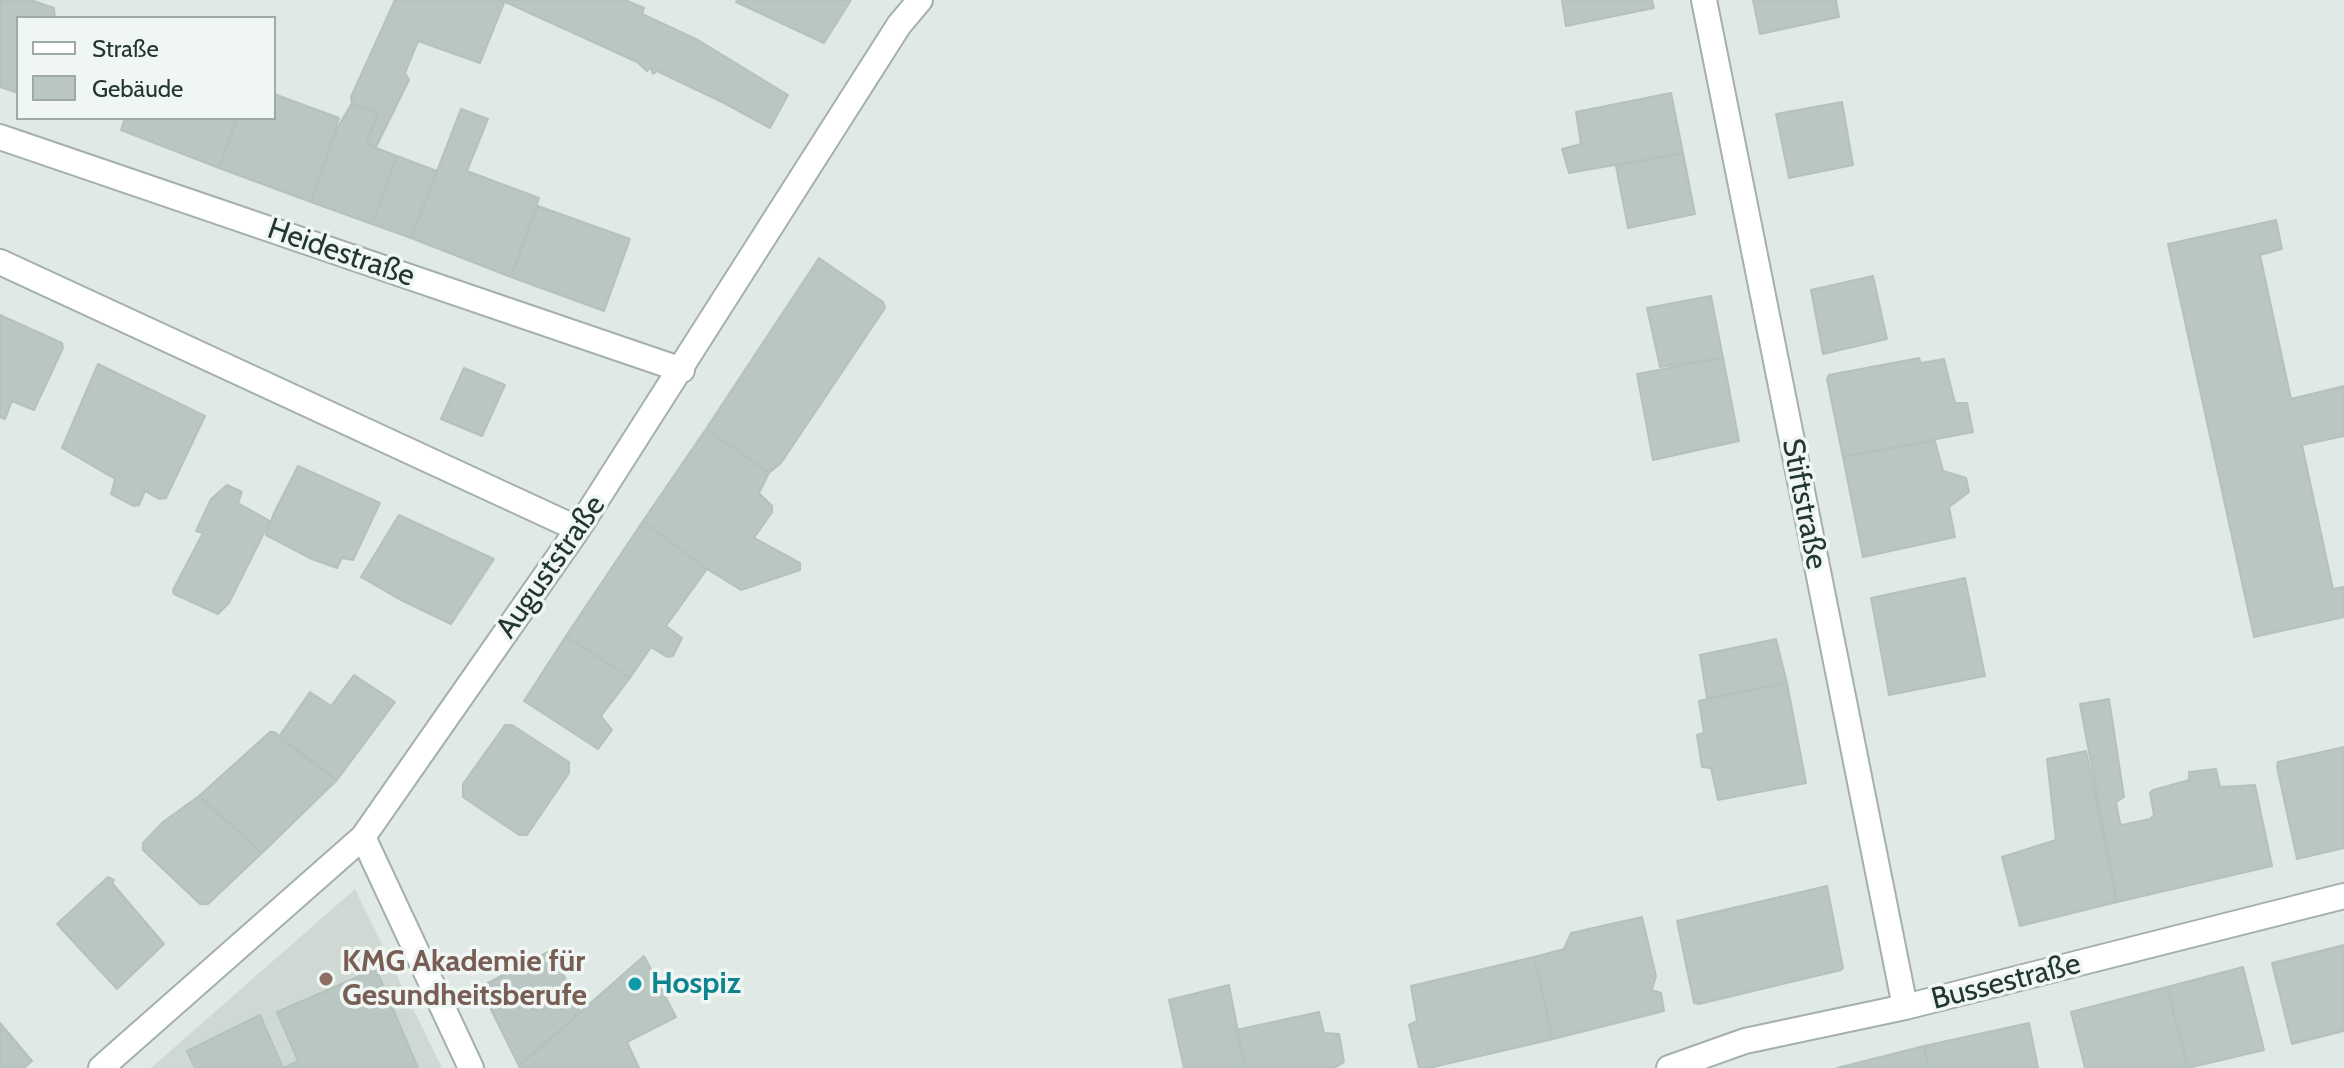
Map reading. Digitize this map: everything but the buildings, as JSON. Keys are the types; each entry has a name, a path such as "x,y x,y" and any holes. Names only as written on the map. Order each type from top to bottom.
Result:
{"street":[{"name":"Auguststraße","path":"101,1068 363,837 578,529 899,25 920,0"},
{"name":"Stiftstraße","path":"1704,0 1905,1007"},
{"name":"Heidestraße","path":"0,137 682,370"},
{"path":"0,262 578,529"},
{"path":"363,837 471,1068"},
{"name":"Bussestraße","path":"1669,1068 1745,1041 1905,1007 2344,896"}],"shaded area":[{"name":"KMG Akademie für Gesundheitsberufe","path":"355,889 442,1068 151,1068"}],"place":[{"name":"KMG Akademie für Gesundheitsberufe","path":"326,979"},
{"name":"Hospiz","path":"635,984"}]}
